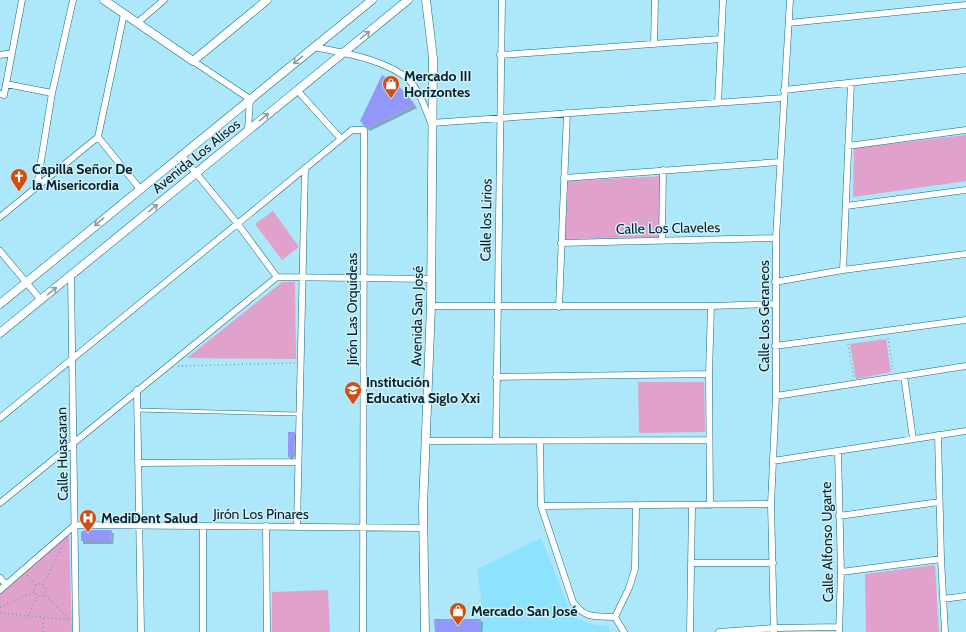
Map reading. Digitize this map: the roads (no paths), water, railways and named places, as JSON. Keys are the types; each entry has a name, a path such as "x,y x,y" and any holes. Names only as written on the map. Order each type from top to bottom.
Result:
{"street":[{"path":"0,94 4,95 22,0"},
{"path":"37,186 52,93 73,0"},
{"path":"104,0 250,100 248,130"},
{"path":"138,23 164,0"},
{"path":"193,61 267,0"},
{"name":"Avenida Los Alisos","path":"0,304 372,0"},
{"name":"Avenida Los Alisos","path":"0,333 408,0"},
{"name":"Avenida San José","path":"425,632 423,528 431,306 432,123 432,58 426,0"},
{"name":"Calle los Lirios","path":"496,441 496,307 502,0"},
{"path":"654,44 655,0"},
{"path":"718,103 723,0"},
{"name":"Calle Los Geraneos","path":"774,630 772,504 776,396 776,238 784,90 790,23 790,0"},
{"path":"790,23 966,5"},
{"path":"0,217 98,137 124,14"},
{"path":"500,55 721,39"},
{"path":"314,47 354,55 394,69 409,80 420,96 432,123 784,98"},
{"path":"0,55 12,53"},
{"path":"784,90 966,70"},
{"path":"843,270 851,83"},
{"path":"6,84 52,93"},
{"path":"0,418 341,139 297,90"},
{"path":"559,307 567,113"},
{"name":"Jirón Las Orquideas","path":"341,139 352,130 364,130 363,632"},
{"path":"848,146 966,130"},
{"path":"98,137 140,189"},
{"path":"181,155 195,174 237,223 277,277"},
{"path":"564,178 780,162"},
{"path":"297,527 305,168"},
{"path":"662,240 663,170"},
{"path":"846,206 966,190"},
{"name":"Calle Los Claveles","path":"561,243 776,238"},
{"path":"0,251 41,300"},
{"path":"775,282 843,270 966,254"},
{"name":"Calle Huascaran","path":"71,276 76,632"},
{"path":"0,503 166,366 277,277 431,279"},
{"path":"431,306 559,307 775,304"},
{"path":"710,505 709,374 711,306"},
{"path":"775,346 966,320"},
{"path":"776,396 966,366"},
{"path":"496,376 709,374"},
{"path":"904,376 913,439"},
{"path":"137,390 141,632"},
{"path":"773,461 966,431"},
{"path":"938,435 941,559 945,632"},
{"path":"427,441 709,440"},
{"path":"540,441 541,506 573,602 579,610 586,615 614,617"},
{"name":"Calle Alfonso Ugarte","path":"838,452 841,572 839,630"},
{"path":"138,463 298,462"},
{"path":"839,516 940,502"},
{"path":"541,506 772,504"},
{"path":"614,617 629,588 635,569 636,505"},
{"path":"690,632 692,505"},
{"path":"0,590 75,525"},
{"name":"Jirón Los Pinares","path":"75,525 423,528"},
{"path":"202,526 203,632"},
{"path":"266,526 267,632"},
{"path":"841,572 941,559"},
{"path":"692,563 773,564"},
{"path":"0,578 6,585"},
{"path":"943,599 966,596"},
{"path":"614,617 624,632"},
{"path":"719,632 839,630"}],"lane":[{"path":"137,410 299,414"}],"place":[{"name":"Mercado III Horizontes","path":"391,99"},
{"name":"Capilla Señor De la Misericordia","path":"19,192"},
{"name":"Institución Educativa Siglo Xxi","path":"353,405"},
{"name":"MediDent Salud","path":"88,533"},
{"name":"Mercado San José","path":"458,626"}]}
